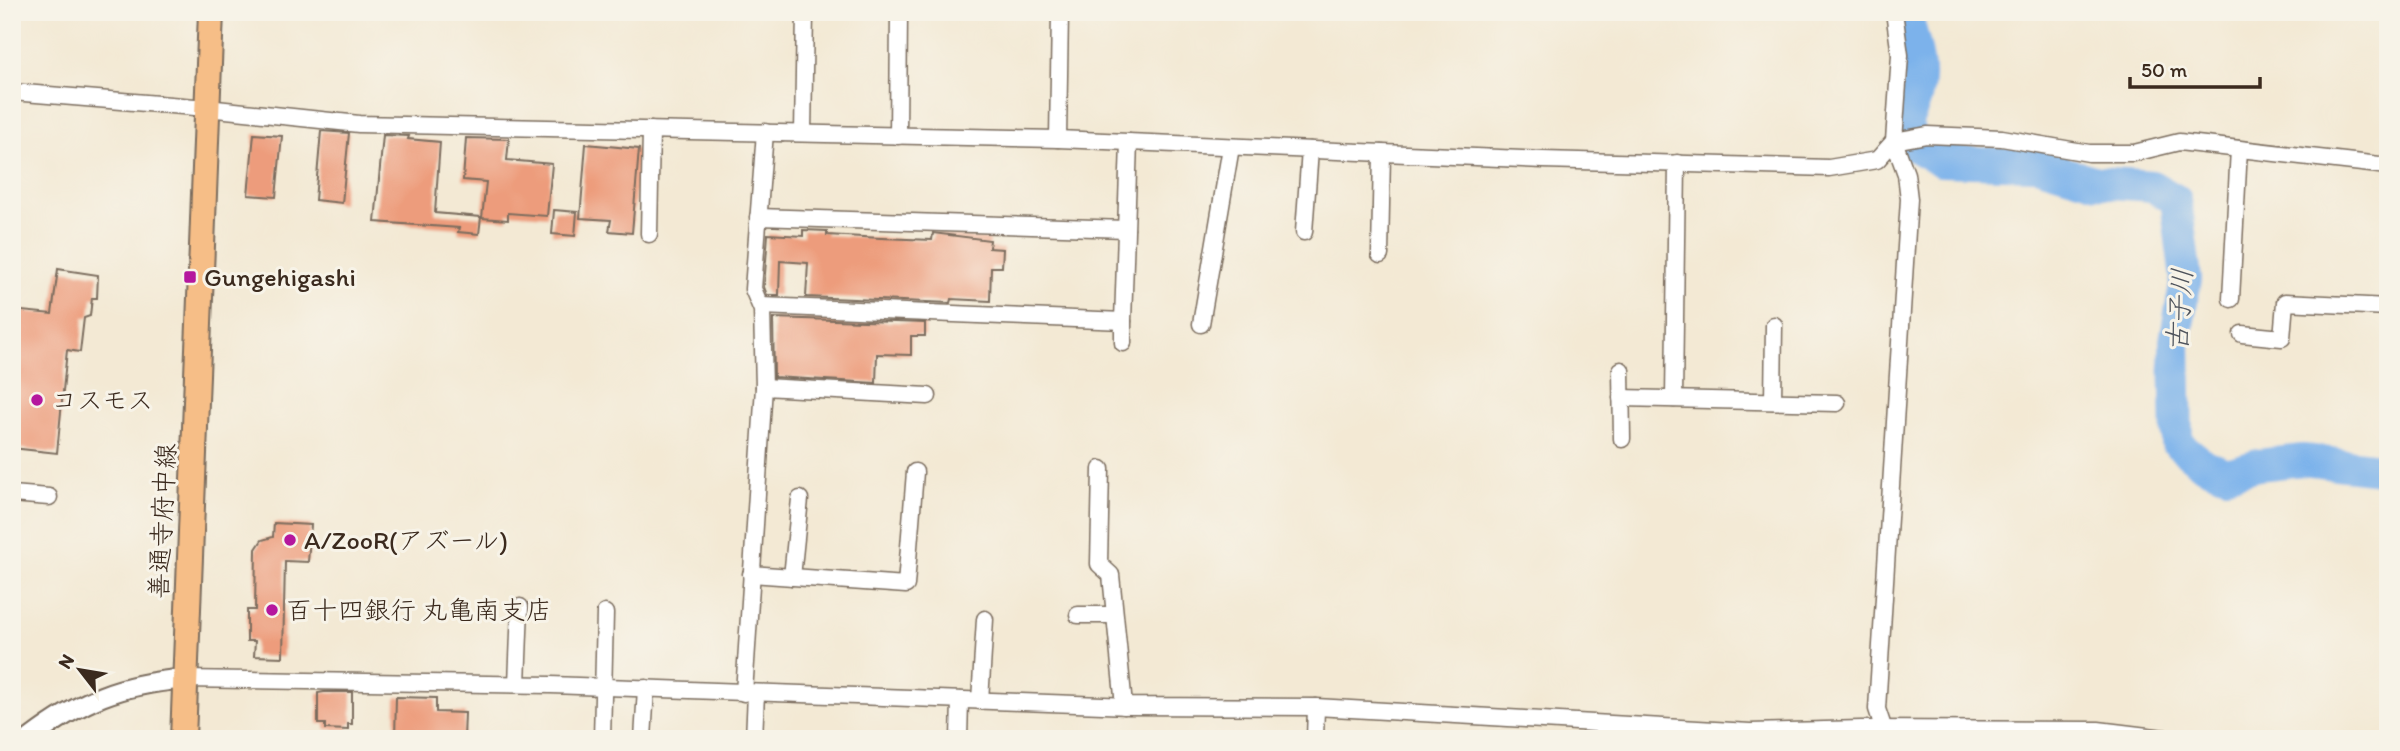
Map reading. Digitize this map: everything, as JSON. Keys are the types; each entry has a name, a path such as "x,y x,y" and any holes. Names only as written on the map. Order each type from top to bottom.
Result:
{"main road":[{"name":"善通寺府中線","path":"183,739 211,12"}],"street":[{"path":"803,133 805,12"},
{"path":"898,136 899,12"},
{"path":"1058,139 1060,12"},
{"path":"1885,734 1877,709 1909,199 1898,139 1900,55 1894,12"},
{"path":"12,92 359,124 1058,139 1829,168 1877,160 1898,139 1927,135 2002,138 2089,153 2134,153 2179,142 2388,166"},
{"path":"649,234 651,130"},
{"path":"754,739 750,693 751,574 764,387 761,306 753,289 765,132"},
{"path":"1123,343 1129,142"},
{"path":"1201,324 1231,146"},
{"path":"2231,299 2239,149"},
{"path":"1304,232 1310,150"},
{"path":"1380,255 1382,153"},
{"path":"1674,400 1677,163"},
{"path":"758,217 1126,229"},
{"path":"2242,334 2282,338 2285,302 2388,307"},
{"path":"761,306 1123,321"},
{"path":"1773,401 1774,325"},
{"path":"1621,370 1622,439"},
{"path":"764,387 928,396"},
{"path":"1622,398 1838,403"},
{"path":"1101,469 1099,564 1111,575 1124,706"},
{"path":"751,574 906,585 915,472"},
{"path":"12,494 49,497"},
{"path":"792,577 800,499"},
{"path":"517,684 520,607"},
{"path":"602,739 605,613"},
{"path":"1078,615 1113,615"},
{"path":"980,701 985,619"},
{"path":"30,739 99,696 120,688 184,679 517,684 1124,706 1316,707 1750,732 1885,734 2098,730 2172,739"},
{"path":"643,739 646,688"},
{"path":"960,700 960,739"},
{"path":"1315,739 1316,707"}],"building":[{"path":"321,131 349,133 342,203 315,200"},
{"path":"254,134 282,136 276,197 248,195"},
{"path":"383,135 409,136 408,139 440,142 435,213 481,217 479,234 458,232 459,228 375,222"},
{"path":"466,138 509,139 507,160 552,164 547,216 508,213 508,220 482,218 486,182 463,180"},
{"path":"586,144 639,149 632,233 609,231 611,220 580,218"},
{"path":"554,210 577,212 575,236 552,234"},
{"path":"803,230 827,231 827,235 932,240 933,233 990,240 989,248 1003,249 1002,267 991,267 990,301 951,299 950,303 806,297 808,263 780,261 779,295 767,295 764,287 768,234 803,236"},
{"name":"コスモス","path":"58,269 98,275 97,298 92,298 90,316 84,318 80,352 67,350 57,453 12,448 12,310 52,314"},
{"path":"773,318 925,323 925,336 911,336 911,355 877,354 876,383 774,377"},
{"path":"274,523 311,525 308,562 285,561 283,657 254,656 255,641 247,641 247,610 255,610 256,549 262,540 273,537"},
{"path":"352,692 352,724 348,724 348,730 325,729 325,724 318,724 318,693"},
{"path":"396,697 436,698 436,712 465,713 464,739 395,739"}],"waterway":[{"name":"古子川","path":"1906,12 1919,68 1917,93 1906,122 1914,146 1941,161 2036,164 2097,182 2152,186 2176,200 2186,279 2175,341 2177,443 2204,465 2227,474 2258,465 2303,460 2388,470"}],"place":[{"name":"Gungehigashi","path":"190,277"},
{"name":"コスモス","path":"37,400"},
{"name":"A/ZooR(アズール)","path":"290,540"},
{"name":"百十四銀行 丸亀南支店","path":"272,610"}]}
